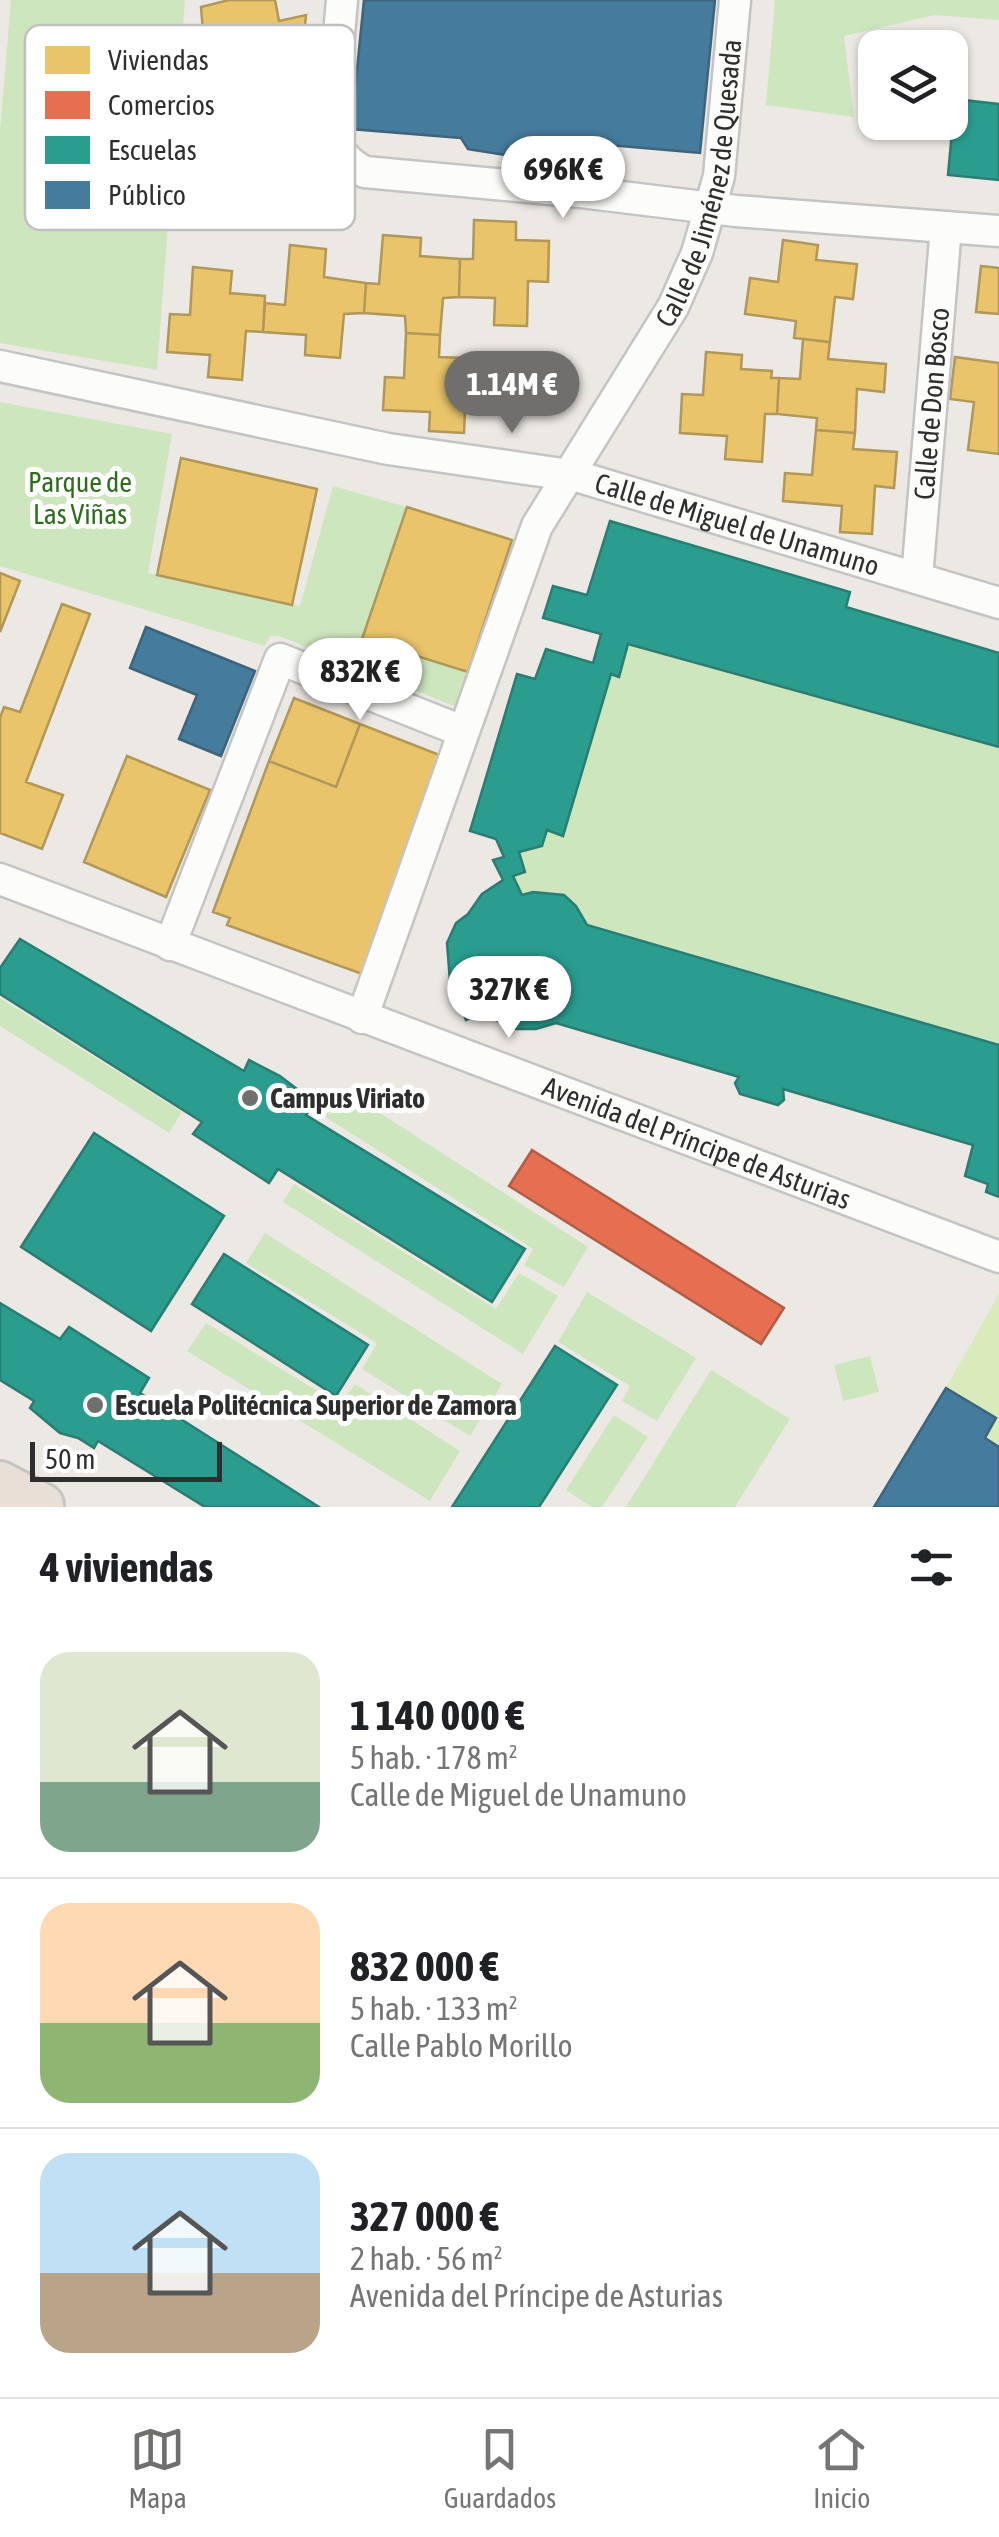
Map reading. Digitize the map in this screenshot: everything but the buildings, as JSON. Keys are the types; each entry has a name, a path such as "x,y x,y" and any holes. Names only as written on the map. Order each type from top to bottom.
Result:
{"street":[{"path":"340,25 342,0"},
{"name":"Calle de Jiménez de Quesada","path":"362,1018 533,536 681,292 712,208 720,164 735,0"},
{"path":"355,167 384,176 999,231"},
{"name":"Calle de Don Bosco","path":"917,578 946,227"},
{"name":"Calle de Miguel de Unamuno","path":"0,366 388,449 568,475 999,603"},
{"path":"170,945 280,659 462,731"},
{"name":"Avenida del Príncipe de Asturias","path":"0,879 999,1257"}],"green space":[{"path":"11,0 185,0 183,25 25,25 25,230 168,230 157,370 0,343 0,131"},
{"path":"775,0 999,0 999,20 935,15 844,36 854,117 766,105"},
{"name":"Parque de Las Viñas","path":"0,402 172,434 148,573 300,606 333,486 407,507 362,639 477,675 464,710 279,636 270,636 265,646 0,566"},
{"path":"628,644 999,747 999,1045 587,925 575,907 553,893 522,895 513,876 525,872 519,852 542,846 547,830 563,836 611,674 619,676"},
{"path":"0,998 182,1112 169,1133 0,1026"},
{"path":"341,1088 588,1247 564,1287 524,1265 533,1249 324,1116"},
{"path":"294,1184 496,1309 519,1273 558,1296 523,1354 283,1202"},
{"path":"265,1233 502,1384 470,1436 362,1369 377,1343 246,1263"},
{"path":"587,1292 696,1358 657,1421 622,1401 630,1386 558,1342"},
{"path":"999,1294 999,1447 985,1438 996,1418 946,1388"},
{"path":"206,1323 340,1405 355,1384 460,1451 430,1501 187,1351"},
{"path":"870,1356 879,1392 843,1401 834,1365"},
{"path":"711,1370 790,1419 735,1507 626,1507"},
{"path":"614,1415 648,1437 602,1507 592,1507 566,1490"}],"place":[{"name":"Campus Viriato","path":"250,1098"},
{"name":"Escuela Politécnica Superior de Zamora","path":"95,1405"}]}
